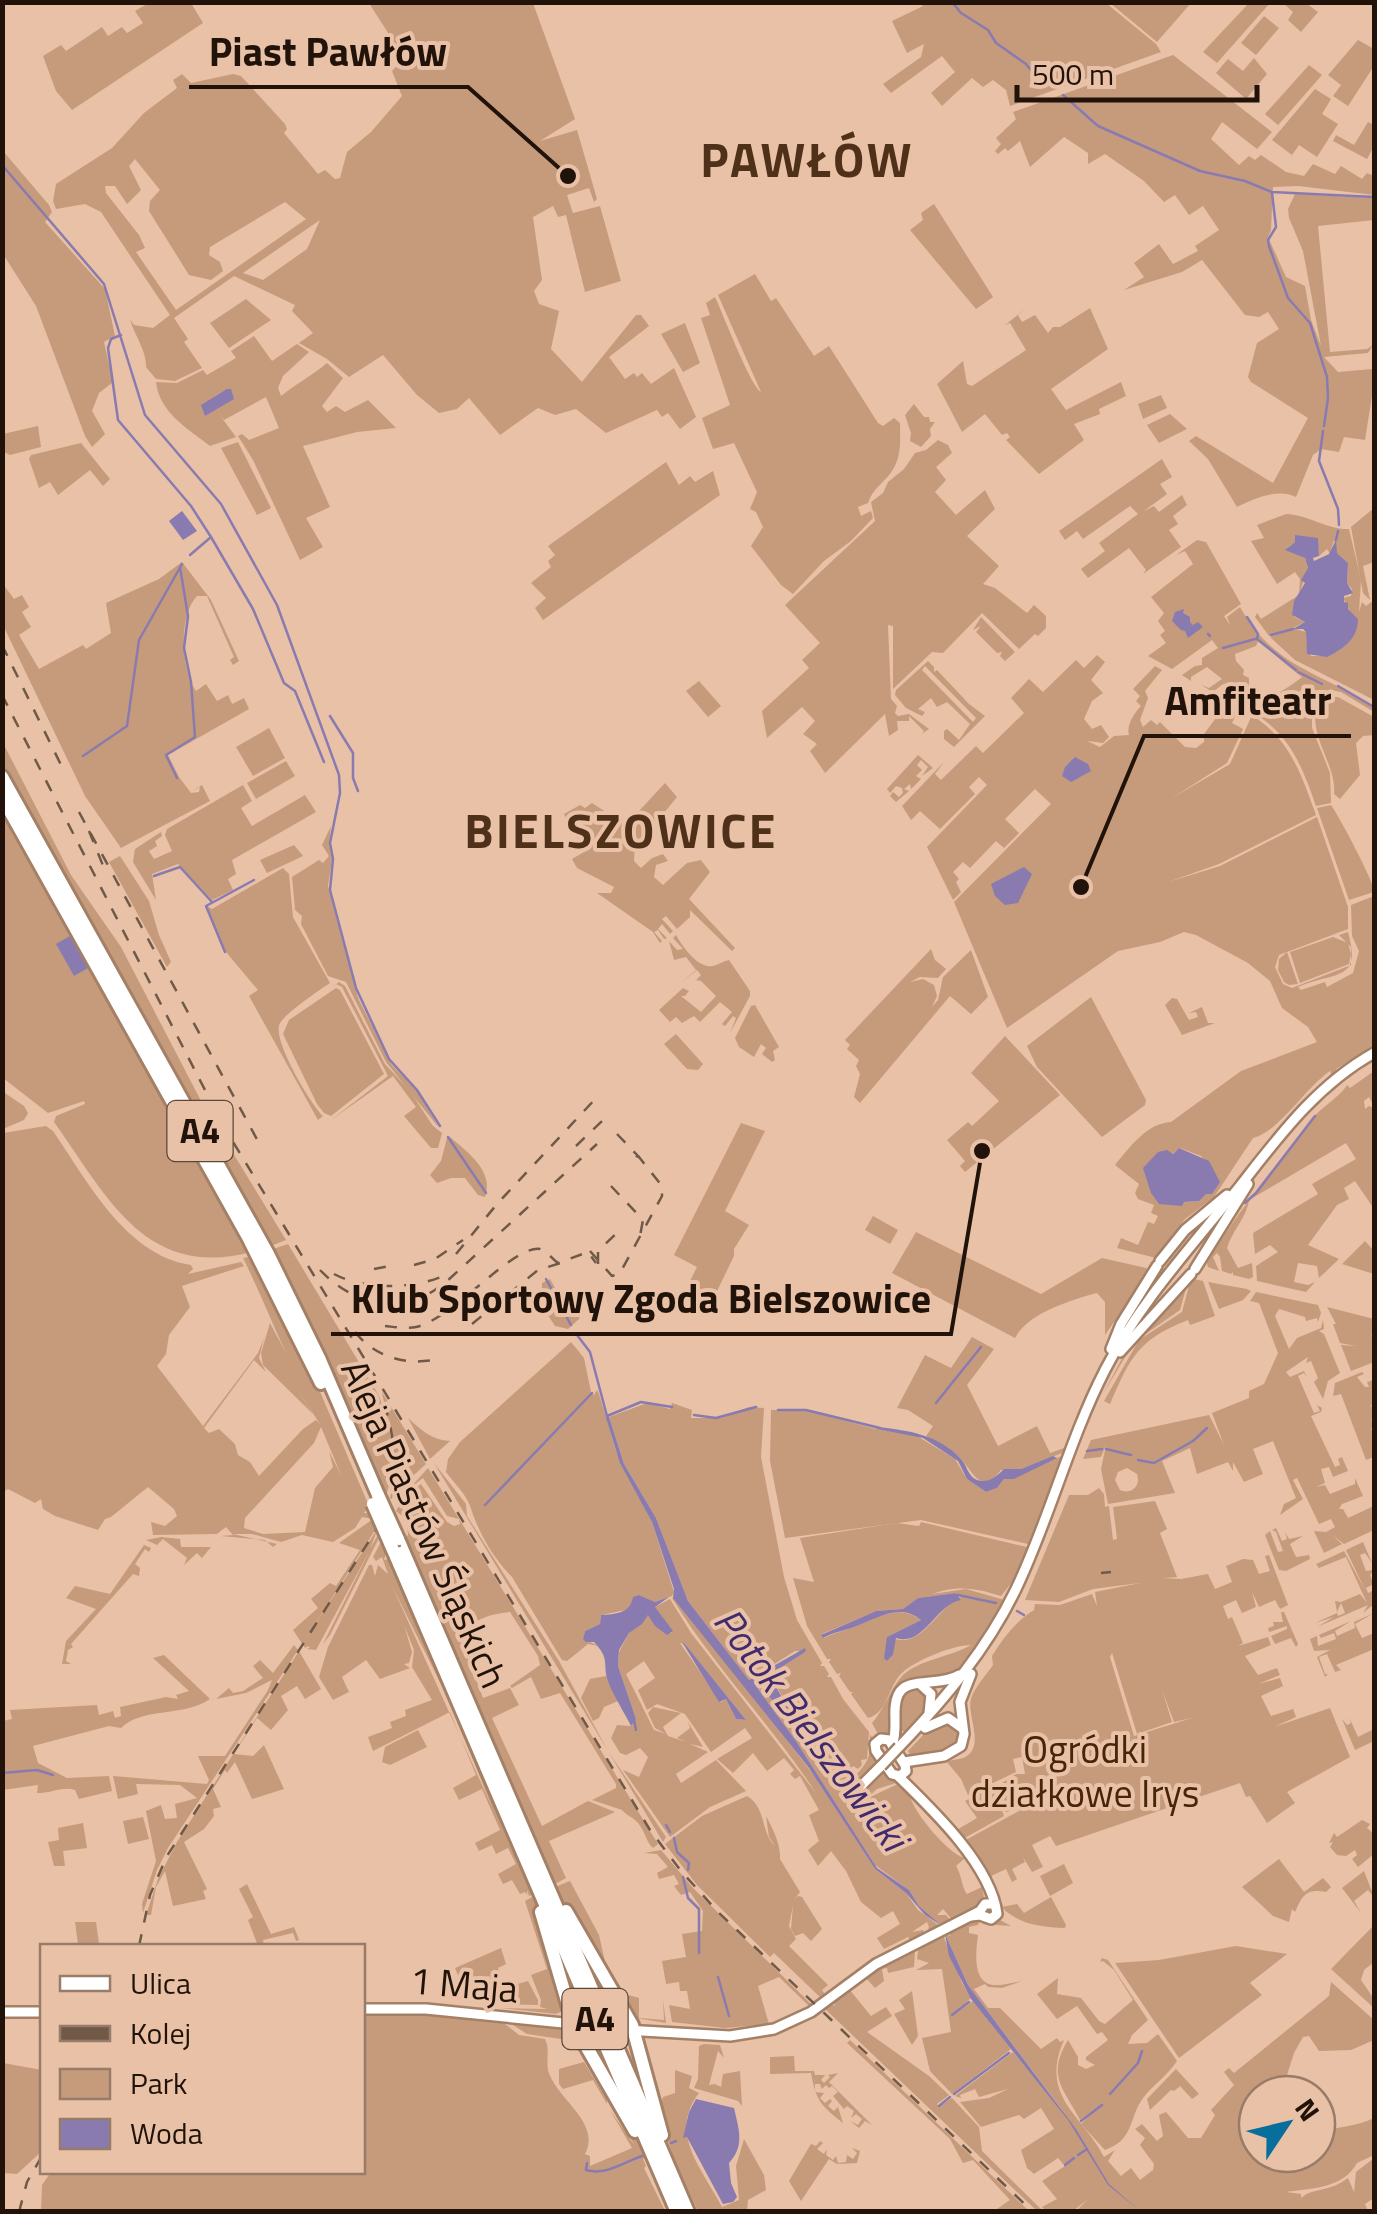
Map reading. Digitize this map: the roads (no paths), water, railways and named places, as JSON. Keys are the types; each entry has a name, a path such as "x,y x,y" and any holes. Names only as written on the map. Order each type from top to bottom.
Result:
{"highway":[{"name":"Aleja Piastów Śląskich","path":"2,777 262,1243 320,1360 376,1499"},
{"name":"Aleja Piastów Śląskich","path":"2,797 282,1302 376,1499 668,2179 677,2212"},
{"path":"529,1855 566,2003 565,2013 668,2179"},
{"path":"529,1855 632,2028 668,2179"},
{"name":"Aleja Piastów Śląskich","path":"668,2179 688,2212"}],"main road":[{"path":"1104,1371 1130,1327 1248,1180 1315,1102 1374,1056"},
{"path":"1013,1602 1122,1324 1158,1263 1185,1230 1248,1180"},
{"path":"1120,1352 1193,1271 1248,1180"},
{"path":"901,1758 970,1671 1013,1602 1104,1384 1120,1352 1172,1276"},
{"path":"901,1758 895,1730 899,1693 907,1685 948,1682 970,1671"},
{"path":"859,1792 882,1769 901,1758 957,1750 963,1742 960,1702 970,1671"},
{"path":"918,1683 932,1699 925,1724"},
{"path":"925,1724 948,1718 963,1731"},
{"name":"1 Maja","path":"365,2006 417,2004 632,2028 740,2034 774,2029 812,2012 876,1964 985,1908 986,1886 950,1830 911,1787 901,1758"},
{"name":"1 Maja","path":"365,2006 574,2022"},
{"path":"2,2010 40,2010"},
{"name":"1 Maja","path":"632,2028 740,2034"}],"water":[{"path":"231,389 234,399 205,416 201,405"},
{"path":"182,511 197,531 183,540 169,521"},
{"path":"1295,535 1318,538 1319,556 1314,561 1329,554 1336,540 1337,553 1348,563 1347,583 1353,593 1344,596 1344,602 1358,619 1357,626 1349,642 1327,657 1307,654 1306,632 1293,629 1305,622 1292,615 1308,568 1305,558 1285,550 1295,542"},
{"path":"1184,609 1193,625 1198,622 1203,627 1188,638 1172,621 1175,612"},
{"path":"1075,757 1088,764 1091,771 1071,782 1062,776"},
{"path":"1024,867 1032,874 1018,903 1005,905 995,896 991,884"},
{"path":"70,936 88,968 74,976 56,944"},
{"path":"1179,1148 1209,1161 1220,1182 1212,1194 1199,1201 1184,1202 1182,1206 1159,1204 1143,1168 1158,1152 1167,1150 1173,1154"},
{"path":"609,1417 624,1464 656,1518 688,1601 749,1680 805,1648 769,1675 789,1709 775,1703 758,1685 758,1689 877,1868 909,1890 919,1906 942,1926 875,1869 809,1768 673,1598 674,1589 652,1522 620,1463 606,1418"},
{"path":"877,1427 911,1432 943,1444 979,1481 991,1479 1004,1469 1021,1469 1053,1456 1057,1458 1014,1479 1004,1479 997,1488 986,1492 967,1479 958,1461 923,1438"},
{"path":"956,1593 961,1600 944,1609 922,1631 906,1639 896,1638 893,1655 887,1661 887,1637 921,1620 896,1612 823,1638 821,1635 876,1611 903,1609 918,1598"},
{"path":"639,1595 655,1602 669,1597 655,1607 673,1631 667,1635 648,1615 629,1633 619,1650 618,1666 636,1719 631,1726 610,1686 603,1653 594,1642 583,1639 585,1631 600,1624 601,1615 625,1610 633,1597"},
{"path":"682,1642 746,1720 736,1719 726,1699 719,1702"},
{"path":"945,1934 968,1985 1076,2129 1109,2184 1140,2211 1108,2185 1068,2120 971,1999 949,1956"},
{"path":"696,2099 734,2108 739,2137 729,2163 737,2197 733,2202 723,2204 687,2137 683,2138"}],"waterway":[{"path":"952,2 961,13 988,30 996,43 1026,64 1038,79 1057,87"},
{"path":"1063,95 1098,126 1200,171 1272,192 1374,197"},
{"name":"Potok Bielszowicki","path":"2,165 104,284 145,415 221,504 277,605 339,775 340,793 330,843 330,890 356,988 389,1059 417,1090 440,1126"},
{"path":"1272,193 1276,227 1268,240 1269,246 1288,298 1310,323 1327,377 1324,426"},
{"path":"121,335 111,339 108,348 118,420 191,506 211,537 253,609 284,683 295,691 324,762"},
{"path":"1323,431 1319,461 1338,509 1339,525"},
{"path":"1336,540 1338,531"},
{"path":"190,555 211,537"},
{"path":"83,756 127,726 139,640 182,564"},
{"path":"177,778 166,755 195,737 184,648 188,616 180,567"},
{"path":"1247,617 1257,639 1296,670"},
{"path":"1271,635 1293,629"},
{"path":"1223,648 1255,639"},
{"path":"1298,672 1322,684"},
{"path":"1338,686 1374,707"},
{"path":"330,716 353,753 353,778 358,791"},
{"path":"154,876 180,867 212,902"},
{"path":"225,952 206,906 254,880"},
{"path":"1245,1203 1315,1116"},
{"name":"Potok Bielszowicki","path":"448,1137 486,1193"},
{"name":"Potok Bielszowicki","path":"546,1279 571,1325"},
{"name":"Potok Bielszowicki","path":"577,1335 590,1352 608,1420"},
{"path":"936,1403 981,1347"},
{"path":"485,1505 592,1393"},
{"path":"607,1416 641,1402 672,1407"},
{"path":"694,1415 716,1418 756,1407"},
{"path":"778,1410 806,1410 880,1428"},
{"path":"1138,1460 1154,1463 1193,1441 1207,1428"},
{"path":"1087,1451 1102,1449"},
{"path":"1106,1449 1131,1455"},
{"path":"958,1595 996,1603"},
{"path":"1017,1611 1024,1615"},
{"path":"634,1720 636,1730"},
{"path":"2,1773 37,1770 53,1775"},
{"path":"666,1825 670,1832"},
{"path":"674,1838 677,1852 689,1863 688,1870"},
{"path":"683,1877 688,1898 699,1909 699,1953"},
{"path":"718,1977 729,2016"},
{"path":"952,2015 969,2002"},
{"path":"1110,2094 1138,2063 1142,2051"},
{"path":"954,2094 1009,2053"},
{"path":"939,2106 950,2097"},
{"path":"1081,2121 1102,2105"},
{"path":"671,2143 676,2141"},
{"path":"1078,2155 1087,2149"},
{"path":"587,2163 586,2170 601,2171 642,2156"},
{"path":"1065,2165 1074,2158"}],"railway":[{"path":"2,645 63,769"},
{"path":"2,695 224,1127 650,1830 718,1912 1033,2212"},
{"path":"79,812 259,1143"},
{"path":"89,831 104,868"},
{"path":"456,1254 598,1096"},
{"path":"576,1146 602,1121"},
{"path":"617,1134 639,1157"},
{"path":"320,1270 349,1292 381,1303 414,1300 430,1293 597,1144"},
{"path":"590,1251 612,1276 620,1273 662,1196 662,1186 639,1157 634,1155 626,1161"},
{"path":"611,1186 643,1220 640,1236"},
{"path":"598,1264 598,1251 622,1228"},
{"path":"414,1265 435,1259 463,1240"},
{"path":"385,1326 412,1328 431,1321 528,1251 543,1250 558,1263 588,1252 596,1263"},
{"path":"472,1324 538,1270 564,1262"},
{"path":"374,1269 395,1265"},
{"path":"334,1274 359,1283 387,1286 441,1277"},
{"path":"355,1332 372,1348 391,1357 434,1360"},
{"path":"139,1944 150,1895 167,1856 380,1524 393,1465 385,1407"},
{"path":"1101,1573 1111,1572"},
{"path":"19,2212 27,2182 40,2159"}],"place":[{"name":"Piast Pawłów","path":"568,176"},
{"name":"Amfiteatr","path":"1081,887"},
{"name":"Klub Sportowy Zgoda Bielszowice","path":"982,1151"}],"district":[{"name":"PAWŁÓW","path":"807,160"},
{"name":"BIELSZOWICE","path":"621,831"}],"park label":[{"name":"Ogródki działkowe Irys","path":"1085,1772"}]}
